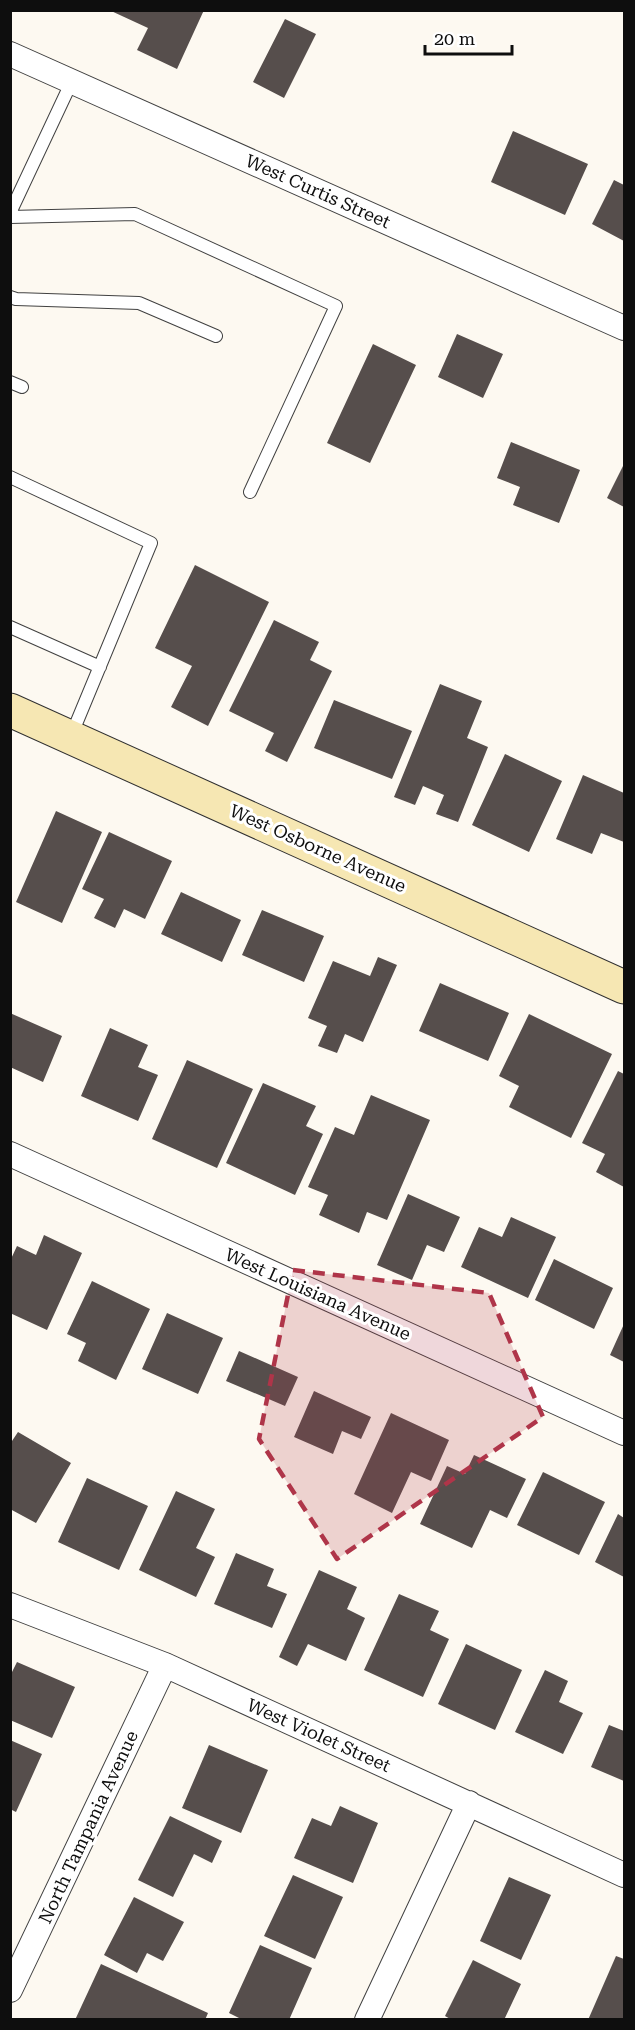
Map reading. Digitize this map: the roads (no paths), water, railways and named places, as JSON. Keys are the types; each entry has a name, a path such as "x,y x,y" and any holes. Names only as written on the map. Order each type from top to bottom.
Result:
{"street":[{"name":"West Curtis Street","path":"10,54 624,328"},
{"name":"West Osborne Avenue","path":"10,710 624,987"},
{"name":"West Louisiana Avenue","path":"10,1154 624,1433"},
{"name":"West Violet Street","path":"10,1605 165,1665 624,1875"},
{"name":"North Tampania Avenue","path":"10,1990 165,1665"},
{"path":"367,2019 469,1803"}],"lane":[{"path":"72,81 10,215 135,214 336,306 250,492"},
{"path":"10,297 139,303 216,336"},
{"path":"10,382 22,387"},
{"path":"10,477 151,543 71,737"},
{"path":"10,627 100,667"}]}
